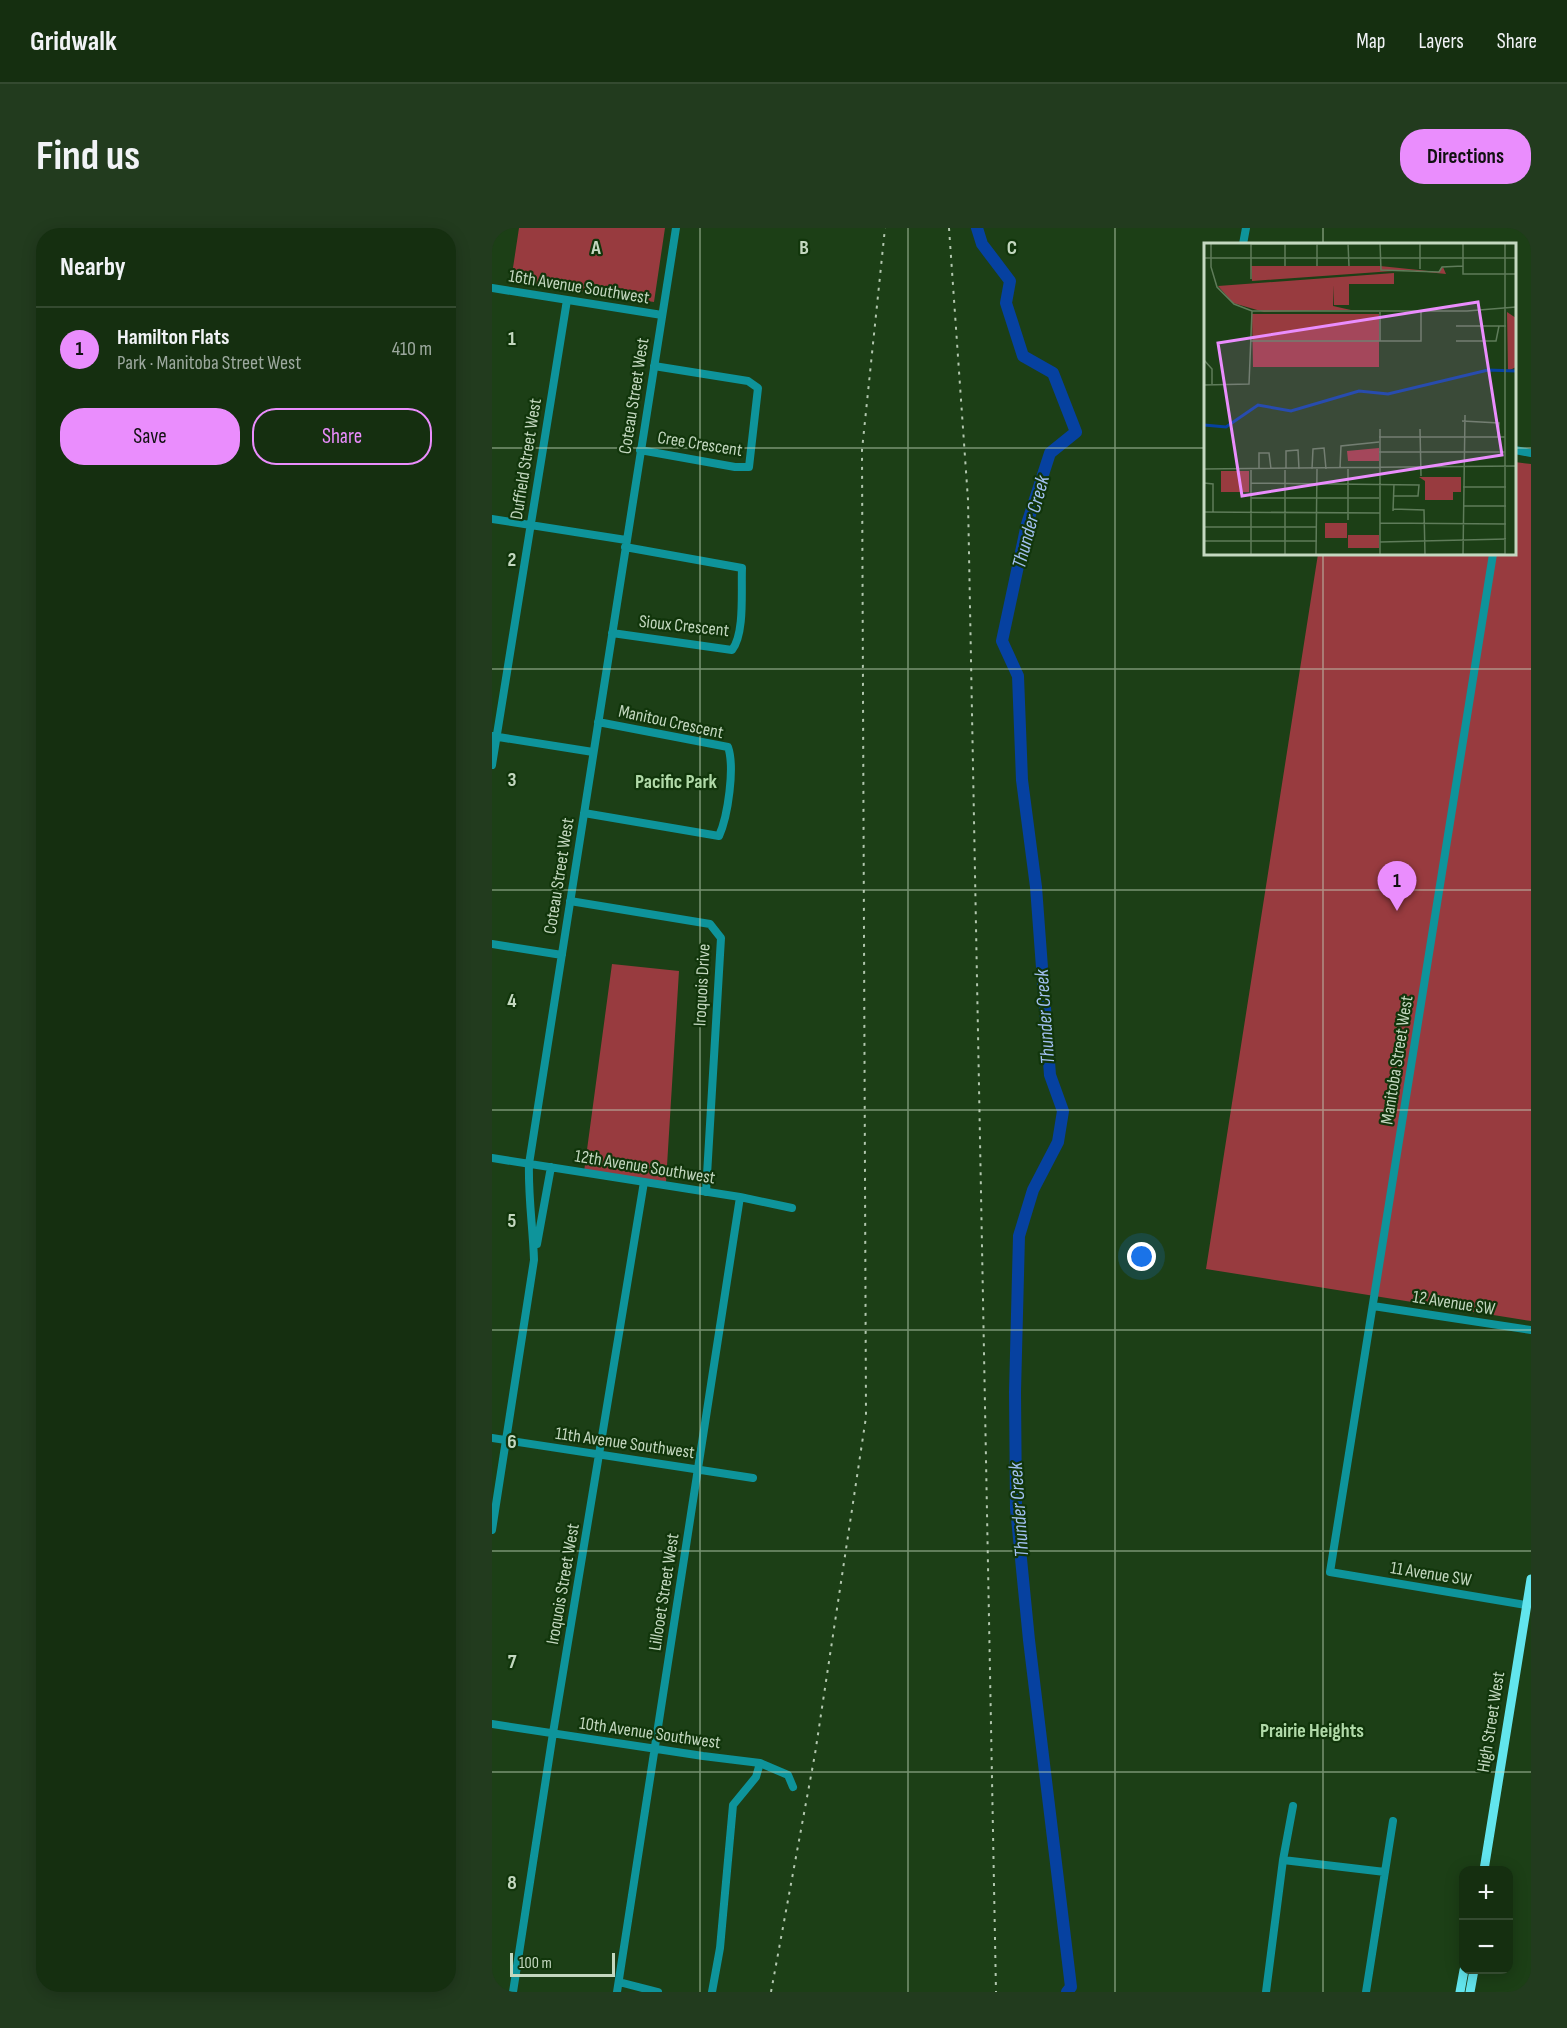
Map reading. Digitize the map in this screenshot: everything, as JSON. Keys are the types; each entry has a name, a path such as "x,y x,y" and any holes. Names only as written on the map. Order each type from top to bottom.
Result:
{"main road":[{"name":"High Street West","path":"1485,1866 1531,1579"},
{"path":"1460,1992 1463,1974"},
{"path":"1470,1992 1472,1974"}],"street":[{"name":"Coteau Street West","path":"492,1530 534,1260 533,1224 528,1190 529,1164 676,228"},
{"path":"1243,243 1246,228"},
{"name":"16th Avenue Southwest","path":"492,288 662,315"},
{"name":"Duffield Street West","path":"492,765 494,736 567,300"},
{"name":"Cree Crescent","path":"640,450 735,467 749,467 752,450 758,388 748,381 654,366"},
{"path":"1516,450 1531,453"},
{"path":"492,519 626,544"},
{"name":"Sioux Crescent","path":"612,633 732,650 738,644 742,568 626,544"},
{"name":"Manitoba Street West","path":"1330,1572 1493,555"},
{"name":"Manitou Crescent","path":"584,813 719,836 725,821 731,757 728,747 598,722"},
{"path":"494,736 593,752"},
{"name":"Iroquois Drive","path":"570,902 710,924 721,938 706,1192"},
{"path":"492,944 562,955"},
{"name":"12th Avenue Southwest","path":"492,1158 740,1197 792,1208"},
{"path":"534,1260 551,1167"},
{"name":"Iroquois Street West","path":"513,1992 553,1733 644,1182"},
{"name":"Lillooet Street West","path":"617,1992 740,1197"},
{"name":"12 Avenue SW","path":"1373,1306 1531,1330"},
{"name":"11th Avenue Southwest","path":"492,1438 753,1478"},
{"name":"11 Avenue SW","path":"1330,1572 1526,1605"},
{"name":"10th Avenue Southwest","path":"492,1724 760,1763 788,1775 793,1787"},
{"path":"712,1992 720,1948 733,1805 756,1777 760,1763"},
{"path":"1266,1992 1283,1860 1293,1806"},
{"path":"1366,1992 1393,1821"},
{"path":"1283,1860 1385,1872"},
{"path":"619,1982 658,1992"}],"shaded area":[{"path":"519,228 665,228 654,302 511,281"},
{"path":"1516,462 1531,464 1531,1321 1206,1269 1318,555 1516,555"},
{"path":"612,964 679,971 666,1182 584,1172"}],"waterway":[{"name":"Thunder Creek","path":"977,228 982,244 1010,281 1006,303 1023,356 1053,373 1076,432 1050,453 1027,524 1002,641 1018,676 1022,780 1036,887 1050,1075 1063,1111 1058,1142 1033,1190 1019,1236 1015,1392 1016,1508 1029,1640 1071,1987 1067,1992"}],"railway":[{"path":"771,1992 815,1754 866,1417 862,450 885,228"},
{"path":"949,228 968,500 996,1992"}],"place":[{"name":"Hamilton Flats","path":"1397,911"}],"district":[{"name":"Pacific Park","path":"676,782"},
{"name":"Prairie Heights","path":"1312,1731"}]}
